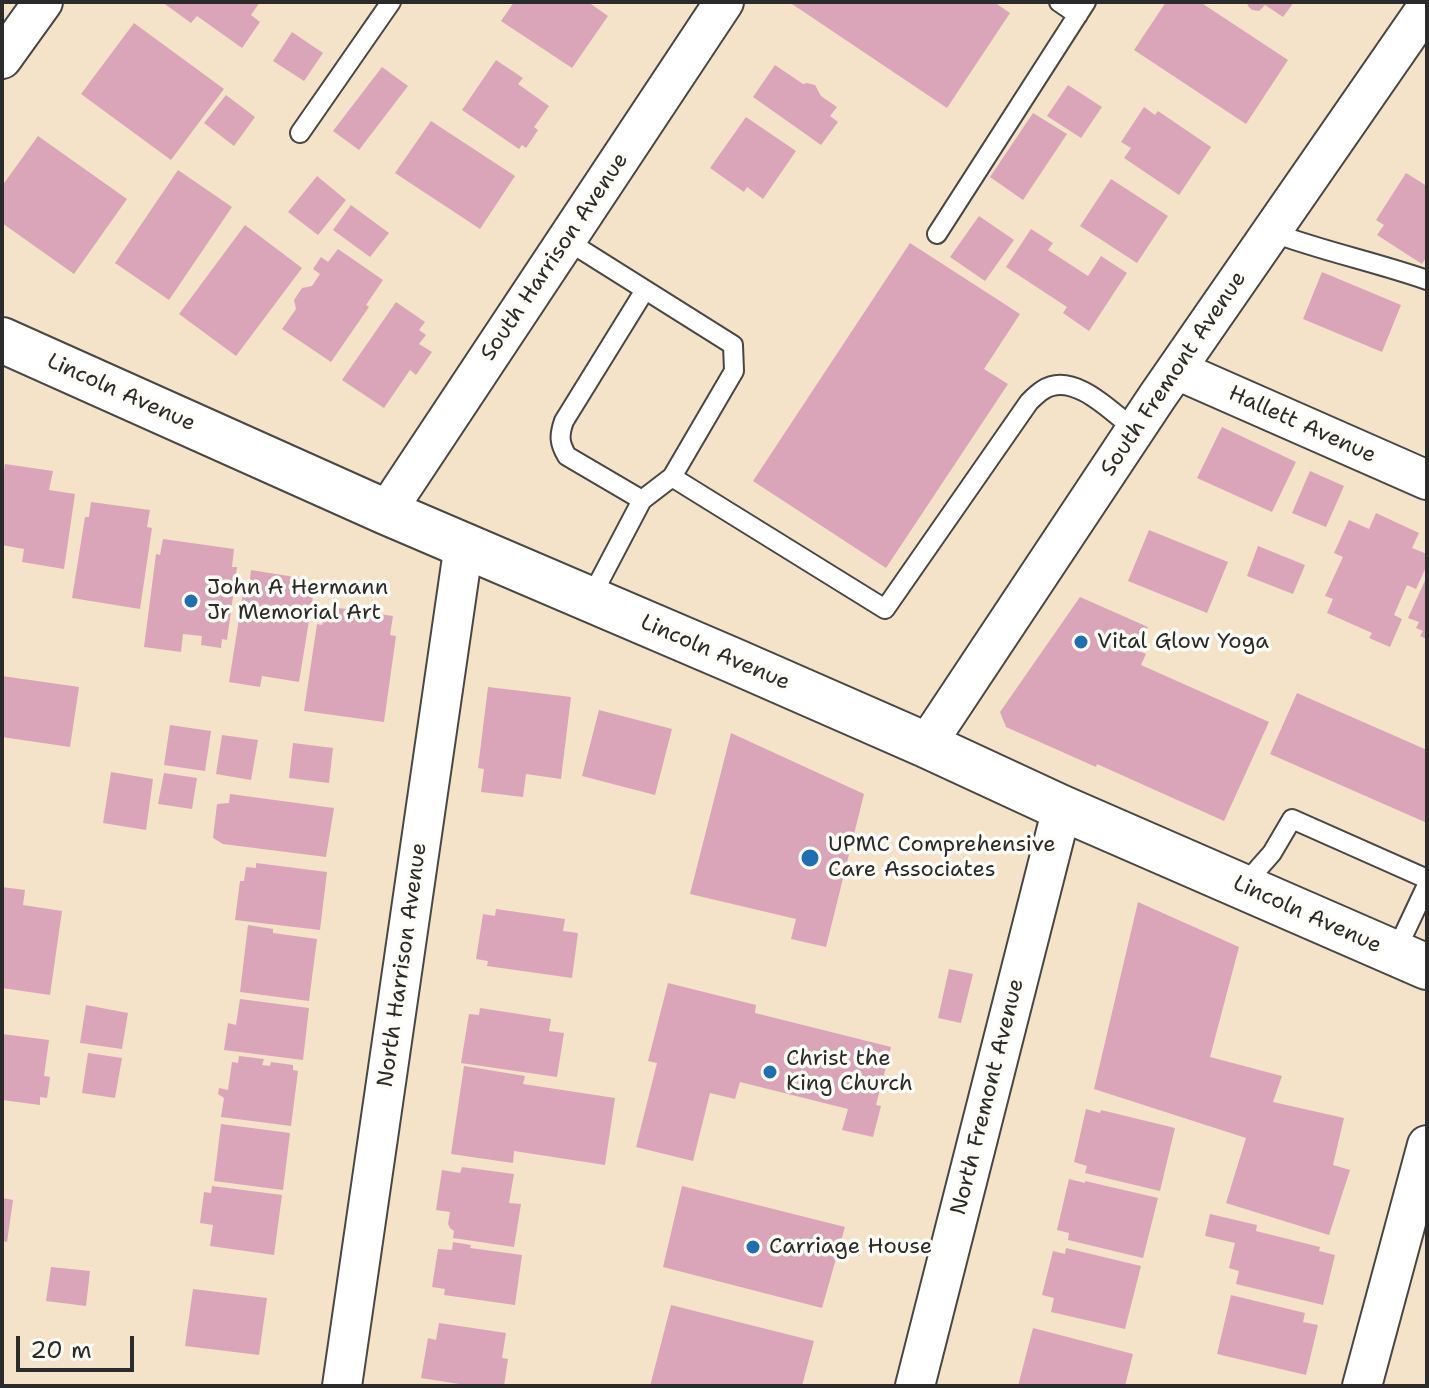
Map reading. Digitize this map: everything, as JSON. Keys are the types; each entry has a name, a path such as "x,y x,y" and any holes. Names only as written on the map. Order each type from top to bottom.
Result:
{"street":[{"path":"2,59 43,2"},
{"name":"South Harrison Avenue","path":"386,512 724,2"},
{"name":"South Fremont Avenue","path":"926,745 1271,232 1421,27"},
{"name":"Lincoln Avenue","path":"2,340 386,512 926,745 1062,808 1411,960"},
{"name":"Hallett Avenue","path":"1177,370 1427,480"},
{"name":"North Harrison Avenue","path":"342,1386 464,544"},
{"name":"North Fremont Avenue","path":"915,1386 1062,808"},
{"path":"1362,1386 1427,1145"}],"lane":[{"path":"300,133 391,2"},
{"path":"937,234 1082,8 1059,2"},
{"path":"1271,232 1311,247 1427,280"},
{"path":"566,240 733,345 734,371 672,477 642,500 590,599"},
{"path":"642,500 567,456 559,435 564,421 645,290"},
{"path":"672,477 885,609 1029,402 1045,388 1065,383 1085,391 1135,430"},
{"path":"1242,887 1272,853 1292,819 1427,882 1411,960"}],"building":[{"path":"162,2 260,2 251,15 260,22 242,48 197,16 191,23"},
{"path":"514,2 588,2 608,16 572,68 501,21"},
{"path":"793,2 994,2 1010,13 947,108"},
{"path":"1166,2 1200,2 1288,60 1246,124 1134,50"},
{"path":"1247,2 1294,2 1283,17 1265,5 1259,11 1252,10"},
{"path":"134,23 224,89 171,160 81,94"},
{"path":"292,32 323,53 304,81 273,61"},
{"path":"496,60 523,78 518,84 549,106 534,127 538,130 526,148 522,145 519,149 462,110"},
{"path":"775,65 803,84 815,85 821,96 837,107 830,116 838,122 821,145 753,97"},
{"path":"382,67 408,86 359,150 333,131"},
{"path":"1068,85 1102,107 1081,138 1047,116"},
{"path":"226,95 255,117 234,146 204,123"},
{"path":"1144,107 1155,115 1158,111 1211,147 1179,195 1124,158 1131,148 1121,142"},
{"path":"1033,113 1067,134 1023,200 990,177"},
{"path":"746,117 796,151 763,199 747,187 744,192 710,168"},
{"path":"431,121 515,176 480,229 395,173"},
{"path":"38,136 127,199 74,274 2,223 2,186"},
{"path":"178,170 232,207 169,300 115,263"},
{"path":"1406,173 1427,186 1427,256 1422,264 1377,235 1384,225 1376,220"},
{"path":"317,176 346,200 318,235 288,212"},
{"path":"1111,179 1168,216 1137,263 1080,226"},
{"path":"351,205 389,233 370,257 333,230"},
{"path":"979,216 1014,240 985,281 950,257"},
{"path":"245,225 302,268 236,356 179,314"},
{"path":"1031,229 1053,243 1048,250 1088,276 1101,256 1127,273 1089,331 1063,313 1067,307 1006,267"},
{"path":"910,243 1020,314 984,369 1008,384 886,568 753,481"},
{"path":"338,249 383,280 366,305 369,307 331,362 282,329 296,309 294,300 302,288 312,286 320,274 313,269 321,257 328,262"},
{"path":"1322,272 1401,305 1382,352 1303,319"},
{"path":"396,302 425,322 419,330 426,335 419,344 432,352 416,375 410,370 384,408 342,380"},
{"path":"1222,427 1296,462 1272,512 1197,478"},
{"path":"5,464 53,471 49,490 75,494 64,569 22,562 24,549 2,545"},
{"path":"1310,471 1344,486 1326,527 1292,513"},
{"path":"91,502 150,510 147,527 152,528 140,609 72,598 85,517 89,517"},
{"path":"1376,513 1419,533 1412,548 1427,554 1427,565 1416,589 1407,585 1394,615 1402,619 1390,647 1369,638 1372,633 1327,613 1333,599 1325,596 1343,557 1334,553 1349,520 1369,529"},
{"path":"1149,530 1228,562 1207,613 1128,581"},
{"name":"John A Hermann Jr Memorial Art","path":"163,539 234,549 232,567 237,567 227,640 222,639 221,648 201,645 202,636 183,634 181,652 144,647 156,554 160,555"},
{"path":"1258,546 1305,565 1293,594 1247,576"},
{"path":"251,570 307,579 305,594 313,596 299,682 262,676 260,687 229,682 244,587 249,588"},
{"path":"1427,576 1427,639 1420,636 1423,631 1416,628 1419,622 1408,618"},
{"path":"1080,597 1148,627 1137,650 1146,654 1141,665 1269,722 1224,821 1006,727 1000,712"},
{"path":"325,606 393,616 390,635 396,636 384,722 304,711 317,624 322,625"},
{"path":"2,676 79,687 70,747 2,737"},
{"path":"488,687 571,697 561,779 526,774 523,797 481,792 484,769 478,768"},
{"path":"1297,693 1427,750 1427,823 1270,754"},
{"path":"599,710 672,729 655,795 582,776"},
{"path":"170,725 211,731 205,771 164,765"},
{"path":"731,733 864,794 826,947 791,939 796,919 690,894"},
{"path":"222,735 258,740 251,780 216,774"},
{"path":"293,743 333,748 329,783 289,778"},
{"path":"111,772 153,779 146,830 103,823"},
{"path":"164,773 197,778 192,809 158,804"},
{"path":"230,794 334,808 326,857 223,844 213,838 217,804 229,803"},
{"path":"256,863 327,872 320,930 235,920 240,881 244,881 246,867 256,868"},
{"path":"2,887 25,890 23,905 62,911 50,995 2,988"},
{"path":"1138,902 1239,947 1210,1057 1282,1076 1273,1102 1344,1118 1333,1165 1350,1170 1329,1235 1226,1203 1246,1138 1094,1089"},
{"path":"496,909 565,919 563,931 578,933 572,978 487,966 488,961 476,959 483,914 495,916"},
{"path":"248,925 273,929 273,933 317,939 309,1001 240,992"},
{"path":"949,969 973,974 961,1023 938,1018"},
{"name":"Christ the King Church","path":"668,983 756,1005 755,1013 891,1047 876,1105 881,1106 873,1137 842,1130 848,1109 740,1082 735,1099 710,1093 693,1161 636,1147 657,1063 648,1061"},
{"path":"240,999 309,1008 303,1060 224,1050 228,1023 236,1025"},
{"path":"86,1005 128,1013 122,1049 80,1043"},
{"path":"480,1008 551,1019 549,1031 564,1033 557,1077 461,1063 469,1014 479,1015"},
{"path":"2,1034 49,1040 44,1076 50,1077 47,1098 40,1097 40,1105 2,1100"},
{"path":"88,1053 122,1058 115,1098 82,1093"},
{"path":"239,1056 264,1059 262,1065 270,1066 271,1062 293,1065 293,1070 298,1071 291,1126 221,1117 224,1098 218,1094 219,1088 228,1090 232,1062 238,1063"},
{"path":"464,1066 525,1076 523,1084 615,1098 605,1165 514,1151 513,1163 451,1154"},
{"path":"1086,1109 1175,1128 1160,1191 1085,1173 1087,1166 1074,1162"},
{"path":"221,1124 290,1133 283,1190 214,1181"},
{"path":"462,1167 514,1174 509,1203 521,1204 514,1247 453,1238 454,1231 448,1224 450,1212 436,1210 442,1170 460,1173"},
{"path":"1069,1179 1158,1198 1143,1258 1068,1240 1069,1233 1057,1230"},
{"path":"212,1186 282,1195 274,1255 210,1246 213,1225 200,1223 204,1192 211,1193"},
{"name":"Carriage House","path":"682,1186 845,1227 822,1308 663,1267"},
{"path":"2,1198 13,1200 7,1242 2,1241"},
{"path":"1210,1214 1257,1225 1256,1231 1320,1247 1319,1251 1335,1255 1323,1305 1236,1284 1239,1271 1229,1268 1235,1243 1205,1236"},
{"path":"453,1242 471,1245 470,1248 522,1255 515,1305 444,1295 445,1289 432,1287 438,1249 452,1250"},
{"path":"1066,1248 1141,1266 1125,1329 1051,1312 1054,1298 1042,1295 1053,1251 1065,1254"},
{"path":"51,1267 90,1271 86,1306 46,1301"},
{"path":"193,1289 267,1298 259,1355 185,1346"},
{"path":"1231,1295 1305,1313 1303,1322 1318,1325 1306,1375 1217,1354"},
{"path":"671,1305 814,1341 802,1386 650,1386"},
{"path":"439,1323 506,1333 502,1358 508,1359 504,1386 472,1386 421,1378 428,1338 436,1340"},
{"path":"1033,1328 1133,1354 1125,1386 1018,1386"}],"place":[{"name":"John A Hermann Jr Memorial Art","path":"191,601"},
{"name":"Vital Glow Yoga","path":"1081,642"},
{"name":"UPMC Comprehensive Care Associates","path":"810,858"},
{"name":"Christ the King Church","path":"770,1072"},
{"name":"Carriage House","path":"753,1247"}]}
